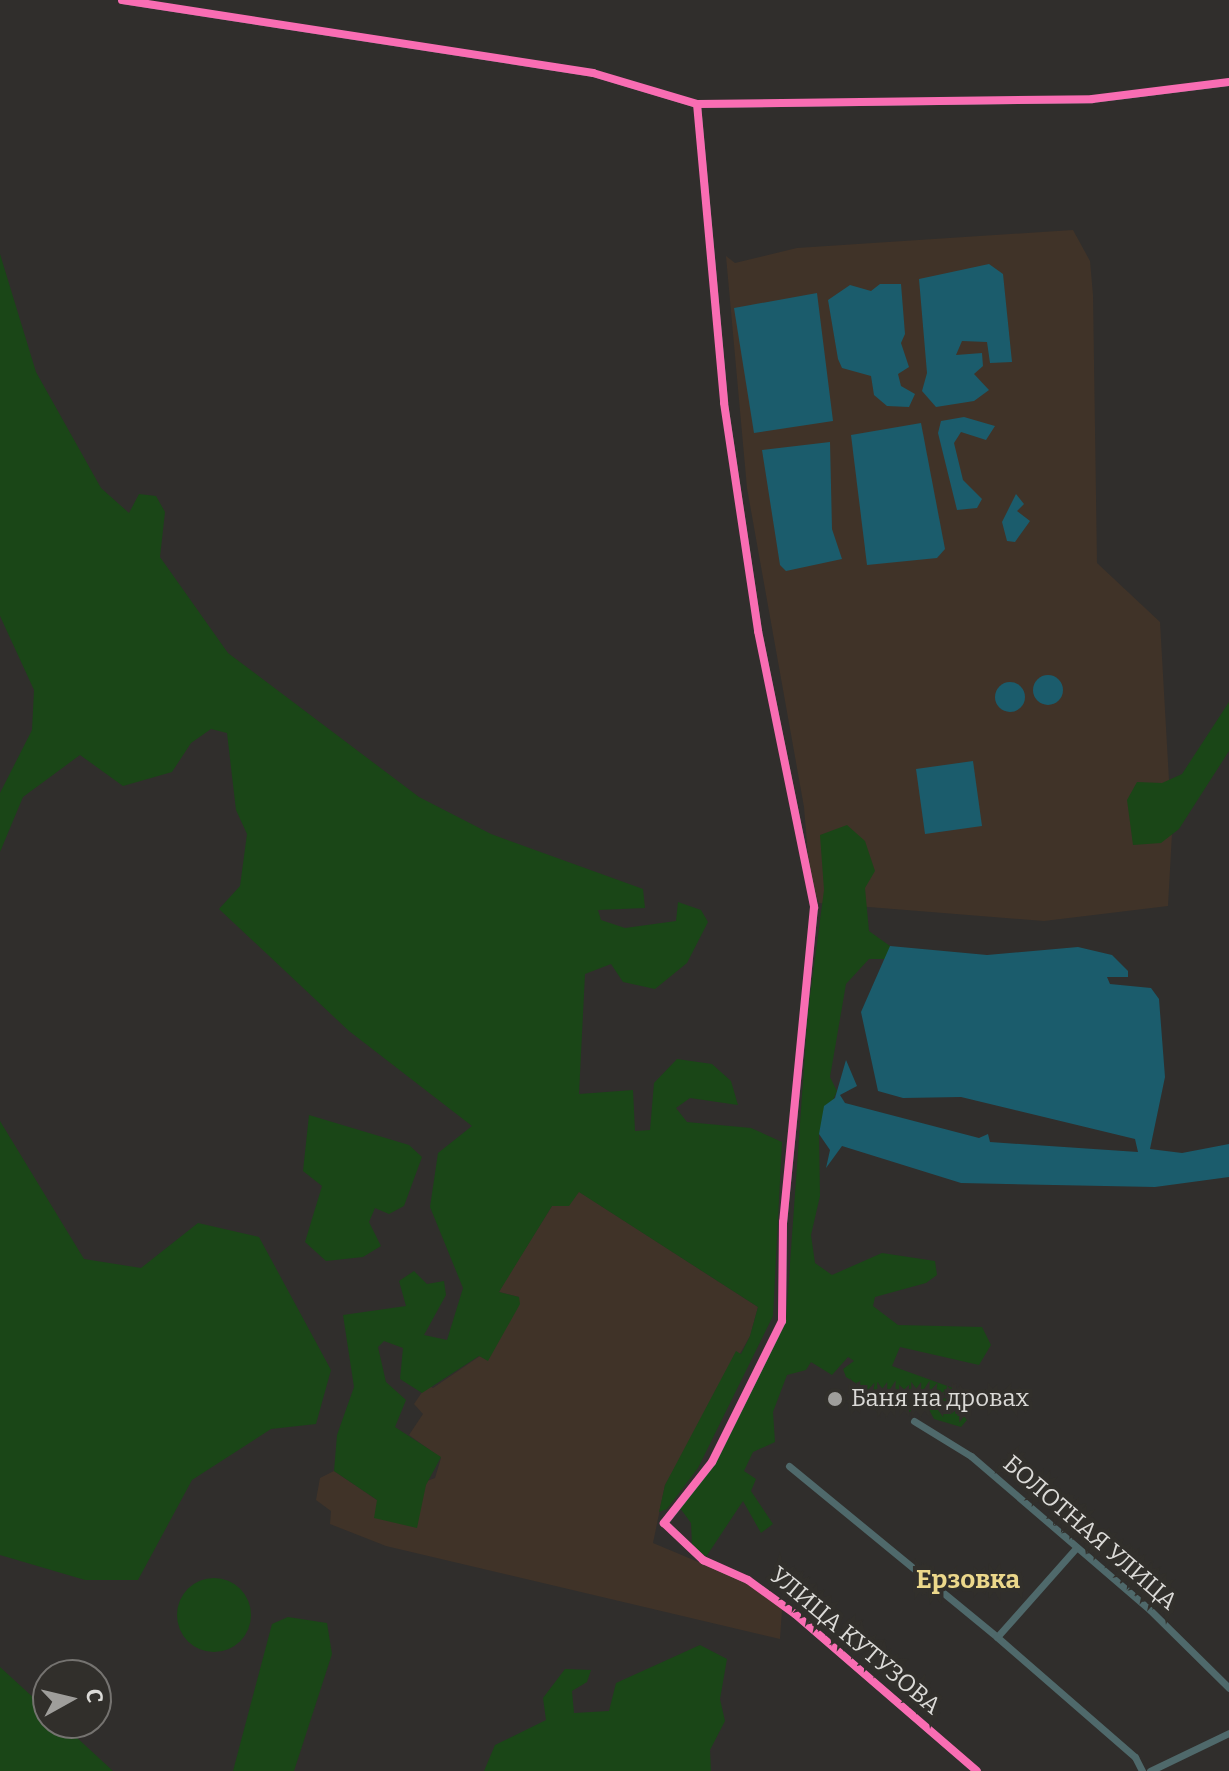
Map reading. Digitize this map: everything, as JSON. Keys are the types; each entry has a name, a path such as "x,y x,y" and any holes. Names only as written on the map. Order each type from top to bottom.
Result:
{"street":[{"path":"122,0 593,73 697,104 1092,99 1229,82"},
{"name":"УЛИЦА КУТУЗОВА","path":"697,104 724,403 758,631 814,907 783,1222 782,1321 712,1462 664,1523 703,1560 748,1580 795,1614 977,1771"},
{"name":"БОЛОТНАЯ УЛИЦА","path":"914,1421 971,1456 1229,1688"},
{"path":"789,1466 997,1637 1135,1757 1142,1771"},
{"path":"997,1637 1076,1548"},
{"path":"1150,1771 1229,1733"}],"shaded area":[{"path":"1073,230 1090,261 1093,295 1097,563 1160,622 1172,833 1168,906 1044,921 819,903 810,879 804,807 747,488 726,256 735,263 797,248"},
{"path":"578,1191 758,1307 750,1336 665,1485 653,1543 746,1582 782,1609 780,1639 386,1546 330,1524 331,1511 316,1500 320,1478 334,1471 377,1500 435,1478 441,1458 409,1435 423,1414 414,1404 427,1385 433,1388 480,1356 519,1297 499,1292 505,1281 552,1206"}],"green space":[{"path":"0,254 36,372 101,488 129,513 139,494 156,496 165,512 160,557 228,653 419,797 491,834 643,889 645,908 598,910 601,920 625,928 676,921 678,902 701,910 708,922 687,963 655,989 623,982 611,964 585,974 579,1094 633,1090 635,1131 650,1130 654,1083 677,1059 712,1064 731,1081 738,1105 690,1098 676,1108 687,1122 751,1128 782,1142 773,1316 698,1468 667,1509 659,1512 665,1485 736,1351 741,1354 758,1307 579,1192 569,1206 552,1206 499,1292 519,1297 520,1304 488,1361 479,1356 422,1393 400,1379 403,1348 384,1341 378,1347 386,1382 406,1400 395,1427 441,1457 426,1485 417,1528 374,1518 377,1500 334,1471 337,1435 354,1387 343,1315 406,1306 399,1281 414,1271 427,1284 444,1281 446,1295 424,1335 447,1340 463,1288 430,1207 438,1153 472,1126 349,1031 219,909 240,886 247,834 236,810 227,733 211,729 191,743 172,772 123,786 80,755 23,797 0,852 0,793 32,730 34,690 0,616"},
{"path":"1229,702 1229,751 1179,829 1161,843 1133,845 1127,800 1137,782 1162,783 1182,774"},
{"path":"847,825 865,841 875,871 865,888 869,931 890,946 888,959 869,959 846,984 830,1077 837,1091 819,1134 820,1196 811,1235 815,1263 832,1275 882,1253 935,1261 937,1275 926,1283 875,1297 873,1306 898,1325 982,1327 991,1345 979,1365 900,1347 892,1366 964,1392 961,1404 967,1420 961,1427 934,1419 924,1400 917,1399 910,1412 902,1409 901,1399 870,1392 846,1377 843,1369 854,1361 848,1357 832,1375 811,1362 806,1370 787,1375 773,1412 775,1442 753,1452 744,1471 756,1479 751,1491 773,1524 761,1533 743,1501 706,1557 692,1544 691,1523 680,1508 717,1458 786,1320 808,1011 824,890 820,835"},
{"path":"309,1115 409,1145 422,1157 404,1206 389,1214 375,1208 369,1222 381,1246 363,1257 326,1261 305,1242 322,1186 303,1171"},
{"path":"0,1121 84,1259 141,1268 198,1223 259,1237 331,1370 316,1424 271,1429 192,1480 138,1580 85,1580 0,1555"},
{"path":"207,1578 221,1578 235,1584 245,1594 251,1615 245,1636 235,1646 221,1652 207,1652 193,1646 183,1636 177,1622 177,1608 183,1594 193,1584"},
{"path":"288,1617 327,1623 332,1654 294,1771 233,1771 272,1624"},
{"path":"700,1645 727,1659 720,1699 725,1721 710,1750 711,1771 484,1771 495,1745 546,1720 543,1698 565,1669 591,1670 587,1682 572,1691 574,1713 609,1711 616,1683"},
{"path":"0,1667 32,1696 32,1739 78,1739 113,1771 0,1771"}],"water":[{"path":"989,264 1003,274 1012,362 990,363 987,342 962,341 956,355 982,353 983,366 974,374 989,390 974,401 936,407 922,391 927,373 919,279"},
{"path":"880,284 901,284 905,334 901,343 909,367 898,374 901,386 915,394 909,407 887,406 874,395 871,376 842,368 838,359 828,300 850,285 871,291"},
{"path":"817,293 833,421 754,433 734,308"},
{"path":"964,417 995,426 986,440 961,432 954,443 963,480 982,499 977,508 957,510 938,433 941,421"},
{"path":"921,423 945,549 937,558 867,565 851,435"},
{"path":"830,442 832,529 842,559 786,571 780,565 762,450"},
{"path":"1016,494 1024,504 1017,511 1030,521 1015,542 1007,541 1002,522"},
{"path":"1048,675 1059,679 1063,690 1059,701 1048,705 1037,701 1033,690 1037,679"},
{"path":"1010,682 1021,686 1025,697 1021,708 1010,712 999,708 995,697 999,686"},
{"path":"973,761 982,826 925,834 916,769"},
{"path":"890,946 987,955 1078,947 1112,955 1128,971 1128,977 1107,977 1110,984 1151,988 1159,999 1165,1077 1150,1149 1182,1153 1229,1144 1229,1177 1155,1187 961,1183 842,1146 826,1168 830,1150 819,1134 824,1106 835,1098 846,1060 857,1086 840,1095 845,1103 979,1138 988,1134 990,1142 1138,1152 1135,1139 961,1097 903,1098 878,1091 861,1012"}],"cycle path":[{"path":"122,0 593,73 697,104 1092,99 1229,82"},
{"path":"697,104 724,403 758,631 814,907 783,1222 782,1321 712,1462 664,1523 703,1560 748,1580 795,1614 977,1771"}],"place":[{"name":"Баня на дровах","path":"835,1399"}],"district":[{"name":"Ерзовка","path":"968,1580"}]}
